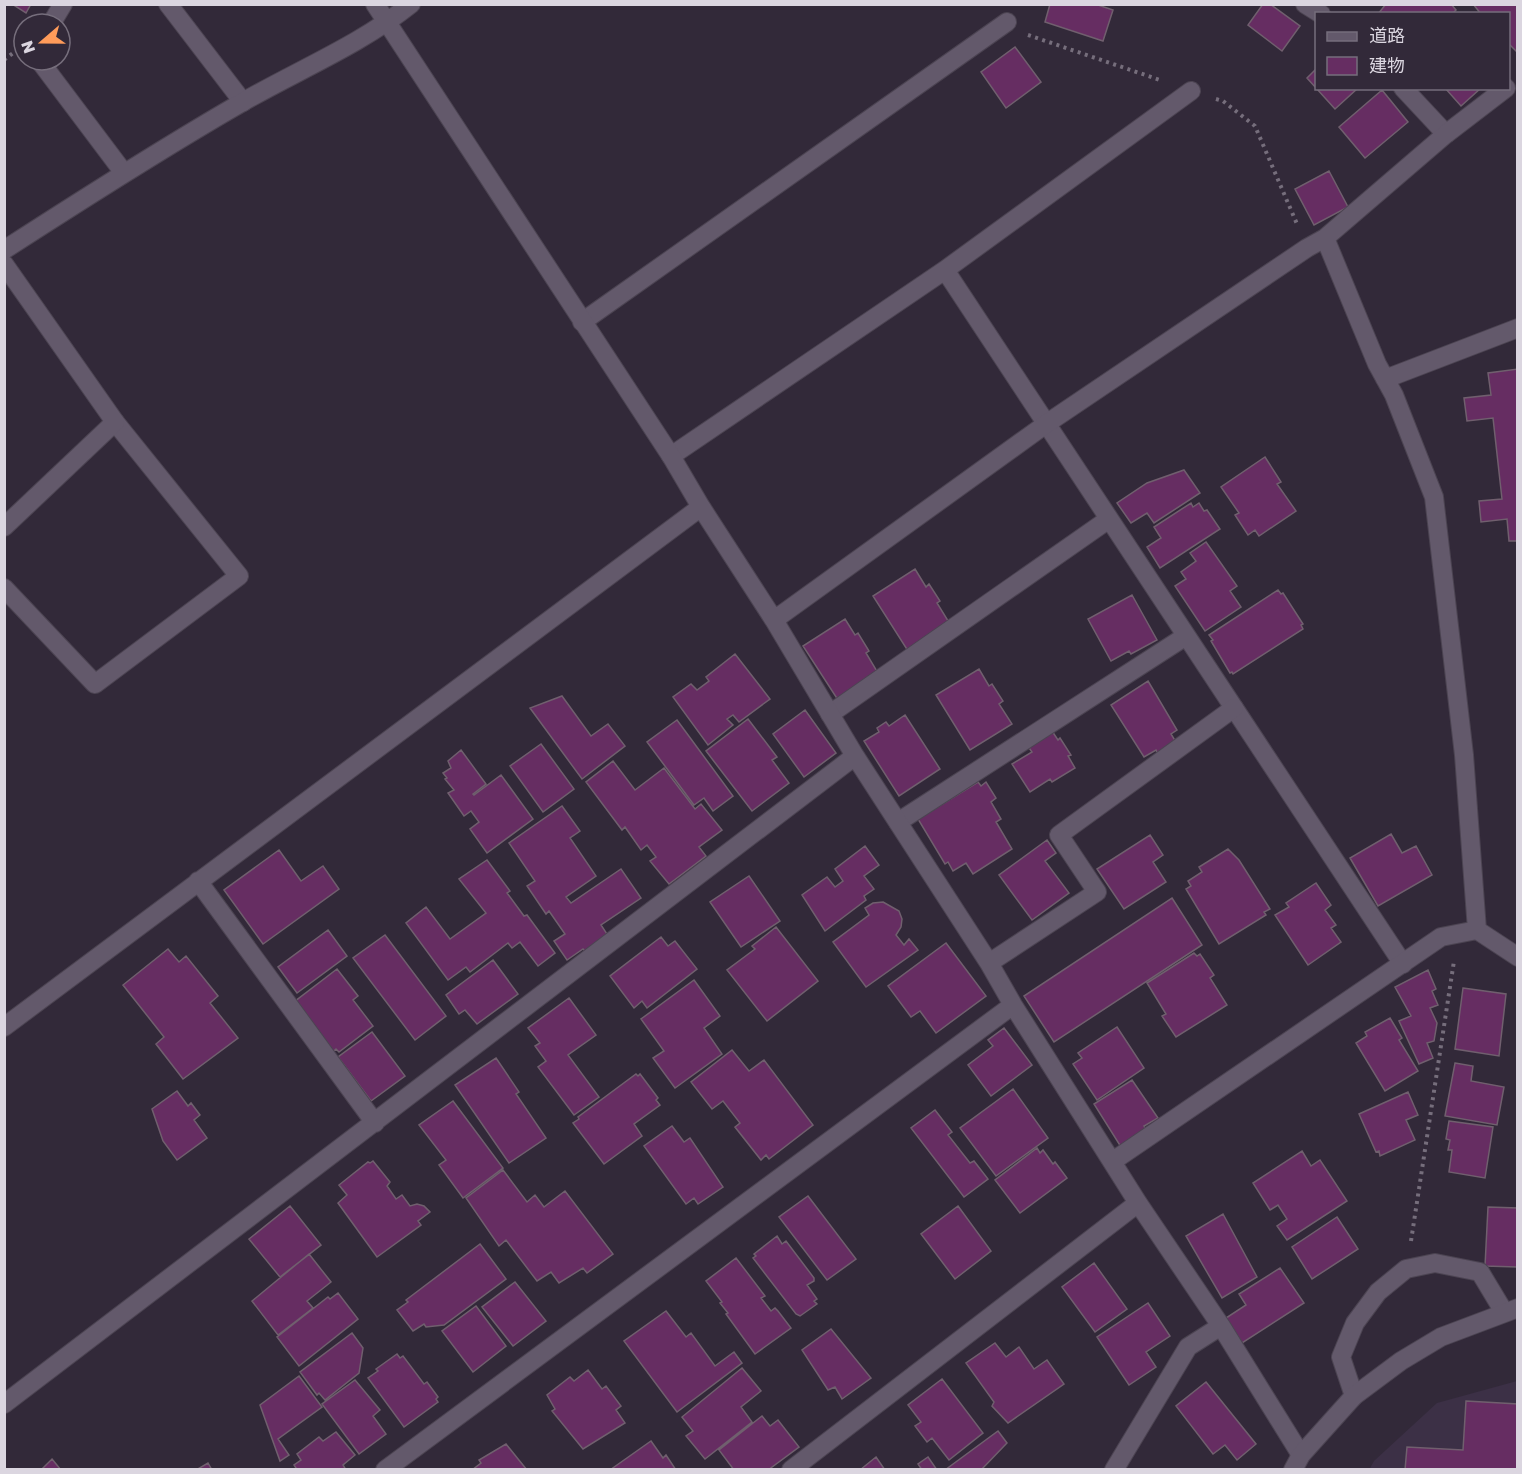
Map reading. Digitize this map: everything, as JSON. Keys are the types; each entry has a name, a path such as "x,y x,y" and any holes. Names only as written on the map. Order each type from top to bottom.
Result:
{"street":[{"path":"168,4 243,102"},
{"path":"375,4 671,456 774,620 855,756 989,963 1138,1203 1221,1326 1297,1462 1354,1396 1401,1361 1441,1337 1511,1310 1480,1272 1435,1263 1406,1269 1378,1292 1355,1323 1341,1357 1354,1396"},
{"path":"4,250 124,173 243,102 387,23 411,4"},
{"path":"1305,4 1319,12"},
{"path":"582,322 1006,22"},
{"path":"48,72 124,173"},
{"path":"1405,90 1446,134"},
{"path":"774,620 1046,424 1325,238 1446,134 1503,90"},
{"path":"671,456 945,270 1191,91"},
{"path":"1325,238 1377,364 1394,395 1434,497 1464,755 1468,932"},
{"path":"4,264 115,422 239,576 95,684 4,588"},
{"path":"945,270 1403,964"},
{"path":"1385,379 1518,328"},
{"path":"4,527 115,422"},
{"path":"4,1027 701,507"},
{"path":"830,714 1109,519"},
{"path":"898,822 1186,636"},
{"path":"989,963 1097,892 1059,835 1234,708"},
{"path":"4,1404 855,756"},
{"path":"198,881 375,1123"},
{"path":"1113,1161 1441,938 1468,932 1518,957"},
{"path":"385,1470 1013,1005"},
{"path":"790,1470 1138,1203"},
{"path":"1114,1470 1188,1347 1221,1326"}],"path":[{"path":"1006,22 1022,33 1223,101 1255,126 1307,248"},
{"path":"1406,1269 1468,932"}],"shaded area":[{"path":"1517,1381 1517,1469 1369,1470 1374,1461 1437,1403"}],"building":[{"path":"12,4 31,4 24,12"},
{"path":"1050,4 1095,4 1113,10 1103,41 1045,22"},
{"path":"1263,4 1270,4 1300,26 1282,51 1248,25"},
{"path":"1386,4 1451,4 1456,10 1454,12 1380,12"},
{"path":"1473,4 1518,4 1518,53 1510,45 1510,12 1479,12"},
{"path":"1015,47 1041,82 1006,108 981,72"},
{"path":"1315,70 1315,87 1307,78"},
{"path":"1318,90 1356,90 1335,109"},
{"path":"1382,90 1408,122 1365,158 1339,127"},
{"path":"1447,90 1479,90 1461,106"},
{"path":"1329,171 1348,207 1314,225 1295,189"},
{"path":"1518,369 1518,541 1509,541 1507,519 1481,522 1479,501 1502,499 1493,418 1467,421 1464,398 1491,395 1488,373"},
{"path":"1265,457 1281,482 1277,484 1296,511 1259,536 1255,530 1248,535 1235,515 1239,513 1221,487"},
{"path":"1184,470 1200,493 1154,523 1147,513 1131,523 1117,503 1147,483"},
{"path":"1191,503 1193,507 1199,503 1204,511 1207,510 1220,529 1160,568 1147,547 1161,538 1154,527"},
{"path":"1206,542 1237,586 1230,591 1241,607 1205,631 1175,586 1186,579 1181,572 1196,561 1190,553"},
{"path":"915,569 926,587 929,584 940,601 937,603 950,624 908,651 873,596"},
{"path":"1278,590 1281,594 1283,593 1303,624 1301,625 1303,629 1233,674 1230,673 1209,635"},
{"path":"1132,595 1157,640 1131,654 1129,651 1111,661 1088,619"},
{"path":"845,619 855,635 858,633 869,651 866,653 878,673 838,700 803,646"},
{"path":"735,654 770,699 739,722 733,715 727,719 733,725 708,745 673,697 691,684 697,690 709,681 706,677"},
{"path":"979,669 989,686 992,684 1003,701 999,704 1012,724 970,750 936,695"},
{"path":"1148,681 1177,730 1171,734 1176,742 1158,754 1156,750 1144,757 1111,705"},
{"path":"562,696 591,736 608,724 625,746 582,779 530,708"},
{"path":"805,710 836,753 804,777 773,734"},
{"path":"905,715 940,769 899,796 864,741 879,732 877,728 886,722 889,726"},
{"path":"748,719 777,757 772,760 789,783 752,811 706,751"},
{"path":"677,720 733,796 713,811 704,798 694,805 647,742"},
{"path":"1052,731 1058,740 1060,738 1071,755 1068,756 1075,768 1052,782 1050,779 1030,792 1012,764 1032,752 1027,745"},
{"path":"541,744 574,789 543,812 510,766"},
{"path":"461,750 486,784 474,795 501,775 533,819 487,853 470,829 479,822 471,811 464,816 448,793 454,790 443,773 451,768 448,761"},
{"path":"613,761 635,790 664,768 695,809 701,804 722,830 699,847 706,856 669,884 650,861 656,857 647,845 641,850 625,827 622,830 586,782"},
{"path":"978,782 981,786 986,782 996,798 991,802 1001,819 996,822 1012,849 973,874 966,863 953,871 948,862 945,864 918,819"},
{"path":"562,806 580,831 570,838 596,876 566,897 571,903 621,869 641,898 601,925 607,934 585,951 583,949 567,960 554,941 565,934 549,911 546,914 527,886 535,881 509,843"},
{"path":"1391,834 1402,853 1416,846 1432,875 1378,906 1350,858"},
{"path":"1150,835 1163,855 1153,862 1166,882 1124,909 1097,869"},
{"path":"1047,840 1056,853 1045,861 1069,893 1032,920 999,875"},
{"path":"865,846 879,865 864,876 874,889 864,896 866,900 825,931 802,895 827,877 835,887 843,881 835,869"},
{"path":"1228,849 1239,860 1270,909 1264,912 1266,915 1219,944 1186,889 1191,886 1188,881 1202,872 1199,867"},
{"path":"279,850 301,881 323,866 339,889 263,944 224,890"},
{"path":"487,860 510,891 507,893 524,916 527,915 555,953 538,966 520,942 512,948 508,943 470,972 466,967 448,980 406,923 426,907 450,939 486,913 459,879"},
{"path":"749,876 780,921 741,947 710,902"},
{"path":"1316,883 1331,905 1325,910 1336,925 1331,928 1341,942 1308,965 1275,915 1289,907 1286,903"},
{"path":"1172,898 1202,945 1054,1042 1024,996"},
{"path":"883,902 899,911 902,919 901,927 896,935 904,945 909,939 918,950 866,987 833,942 869,915 865,908 873,903"},
{"path":"776,927 818,981 767,1021 727,970 755,949 752,946"},
{"path":"328,930 347,956 297,993 278,967"},
{"path":"385,935 446,1016 415,1040 353,958"},
{"path":"661,937 668,946 675,941 697,969 647,1008 642,1001 634,1008 610,976"},
{"path":"946,943 986,996 936,1033 920,1011 911,1017 888,986"},
{"path":"168,949 179,962 186,956 218,996 210,1003 238,1038 183,1079 156,1044 164,1037 123,985"},
{"path":"1194,953 1197,956 1200,954 1214,975 1210,978 1227,1005 1176,1037 1162,1016 1166,1014 1147,983"},
{"path":"493,960 518,994 477,1024 465,1010 459,1014 446,995"},
{"path":"337,969 358,996 353,1000 373,1026 339,1052 336,1049 333,1052 294,1002"},
{"path":"1428,970 1436,989 1432,991 1438,1005 1430,1008 1437,1023 1434,1041 1427,1043 1433,1058 1419,1064 1399,1021 1411,1016 1395,987"},
{"path":"694,980 720,1016 704,1028 722,1054 675,1088 653,1058 664,1051 641,1019"},
{"path":"1463,988 1506,994 1499,1056 1455,1049"},
{"path":"569,998 596,1035 568,1055 599,1097 574,1115 538,1067 546,1061 535,1046 540,1043 528,1028"},
{"path":"1390,1018 1402,1038 1399,1040 1418,1071 1385,1091 1356,1043 1367,1036 1365,1032"},
{"path":"1117,1027 1144,1068 1097,1100 1073,1064 1082,1058 1078,1053"},
{"path":"1004,1028 1032,1065 991,1096 968,1065 993,1046 988,1040"},
{"path":"372,1032 405,1076 371,1101 338,1057"},
{"path":"732,1050 749,1071 764,1060 813,1125 769,1159 766,1155 761,1160 735,1127 740,1123 723,1101 712,1109 691,1082"},
{"path":"496,1058 519,1092 516,1094 546,1138 509,1163 455,1085"},
{"path":"1455,1063 1473,1066 1471,1081 1504,1087 1497,1125 1445,1116"},
{"path":"636,1074 638,1076 640,1074 658,1098 656,1100 660,1105 634,1124 642,1136 604,1164 573,1123"},
{"path":"1132,1080 1158,1118 1144,1126 1147,1131 1121,1147 1094,1104"},
{"path":"1013,1089 1048,1138 996,1176 960,1128"},
{"path":"177,1091 188,1106 191,1103 200,1115 194,1120 207,1138 177,1160 163,1141 152,1109"},
{"path":"1408,1092 1418,1115 1406,1120 1415,1140 1380,1156 1359,1114"},
{"path":"453,1101 503,1168 463,1198 439,1165 446,1160 419,1125"},
{"path":"935,1110 952,1132 948,1135 970,1163 974,1161 988,1179 964,1197 911,1128"},
{"path":"1449,1121 1493,1127 1485,1178 1449,1172 1452,1150 1448,1150 1450,1140 1446,1139"},
{"path":"672,1126 684,1142 690,1138 723,1187 698,1204 694,1198 686,1204 644,1146"},
{"path":"1037,1148 1040,1153 1043,1150 1053,1164 1055,1162 1067,1178 1020,1213 995,1180"},
{"path":"1302,1151 1311,1166 1320,1160 1347,1201 1287,1240 1277,1226 1287,1219 1278,1205 1270,1210 1253,1183"},
{"path":"373,1161 390,1182 387,1186 396,1199 402,1195 410,1206 417,1204 424,1206 430,1212 418,1221 421,1225 377,1257 338,1203 347,1195 339,1185 368,1162"},
{"path":"503,1170 527,1202 535,1195 544,1207 565,1191 613,1254 587,1273 583,1268 559,1283 551,1272 537,1281 506,1240 499,1246 466,1198"},
{"path":"808,1196 856,1259 827,1280 779,1217"},
{"path":"290,1206 321,1245 280,1277 249,1239"},
{"path":"958,1206 991,1251 955,1279 921,1234"},
{"path":"1488,1207 1518,1208 1517,1267 1485,1266"},
{"path":"1223,1214 1257,1277 1222,1298 1186,1236"},
{"path":"1337,1217 1358,1249 1312,1279 1292,1247"},
{"path":"777,1236 782,1244 786,1241 814,1278 814,1281 807,1285 817,1299 814,1301 817,1304 800,1316 796,1314 753,1258 756,1256 754,1254"},
{"path":"480,1244 506,1279 444,1325 426,1327 424,1324 413,1331 397,1310 408,1302 406,1300"},
{"path":"309,1254 331,1282 307,1301 313,1308 278,1335 252,1301"},
{"path":"736,1258 765,1296 761,1298 771,1311 775,1308 791,1328 755,1354 706,1281"},
{"path":"1094,1263 1127,1309 1095,1332 1062,1287"},
{"path":"1280,1268 1304,1303 1242,1343 1226,1318 1246,1305 1239,1294"},
{"path":"515,1282 546,1321 513,1346 482,1307"},
{"path":"338,1293 358,1319 299,1366 277,1337 328,1297 330,1299"},
{"path":"1148,1303 1170,1336 1146,1352 1156,1367 1129,1385 1097,1337"},
{"path":"476,1306 506,1346 473,1372 442,1331"},
{"path":"666,1311 686,1337 691,1333 715,1366 734,1352 742,1363 677,1412 624,1341"},
{"path":"831,1329 871,1378 842,1399 835,1387 828,1390 802,1350"},
{"path":"352,1333 363,1348 359,1373 325,1400 319,1393 317,1395 300,1372"},
{"path":"995,1343 1006,1357 1019,1347 1034,1369 1047,1360 1064,1384 1008,1423 992,1406 994,1402 966,1363"},
{"path":"397,1354 400,1358 403,1356 424,1384 427,1382 438,1397 436,1399 438,1402 404,1427 368,1378 378,1371 376,1369"},
{"path":"742,1368 761,1391 741,1407 752,1422 705,1459 686,1436 693,1431 682,1417"},
{"path":"588,1370 602,1389 606,1386 621,1406 616,1410 625,1423 583,1449 552,1411 555,1409 547,1395 570,1377 574,1381"},
{"path":"299,1376 322,1407 278,1439 289,1455 280,1461 260,1405"},
{"path":"942,1379 983,1433 949,1460 932,1438 927,1442 915,1426 921,1422 908,1405"},
{"path":"355,1380 380,1410 373,1416 386,1434 359,1454 322,1404"},
{"path":"1206,1382 1256,1444 1237,1460 1225,1445 1213,1454 1176,1406"},
{"path":"1466,1401 1518,1404 1518,1470 1405,1470 1407,1447 1463,1450"},
{"path":"762,1416 770,1426 778,1420 799,1447 768,1470 734,1470 719,1450"},
{"path":"998,1431 1007,1443 981,1470 945,1470"},
{"path":"336,1432 355,1455 343,1465 346,1470 293,1470 296,1468 294,1465 301,1460 297,1454 319,1437 323,1441"},
{"path":"651,1441 663,1458 666,1455 676,1470 610,1470"},
{"path":"506,1444 527,1470 472,1470 481,1463 479,1460"},
{"path":"876,1457 885,1470 860,1470"},
{"path":"928,1457 937,1470 922,1470 918,1464"},
{"path":"52,1459 61,1470 41,1470"},
{"path":"208,1463 212,1470 196,1470"}]}
